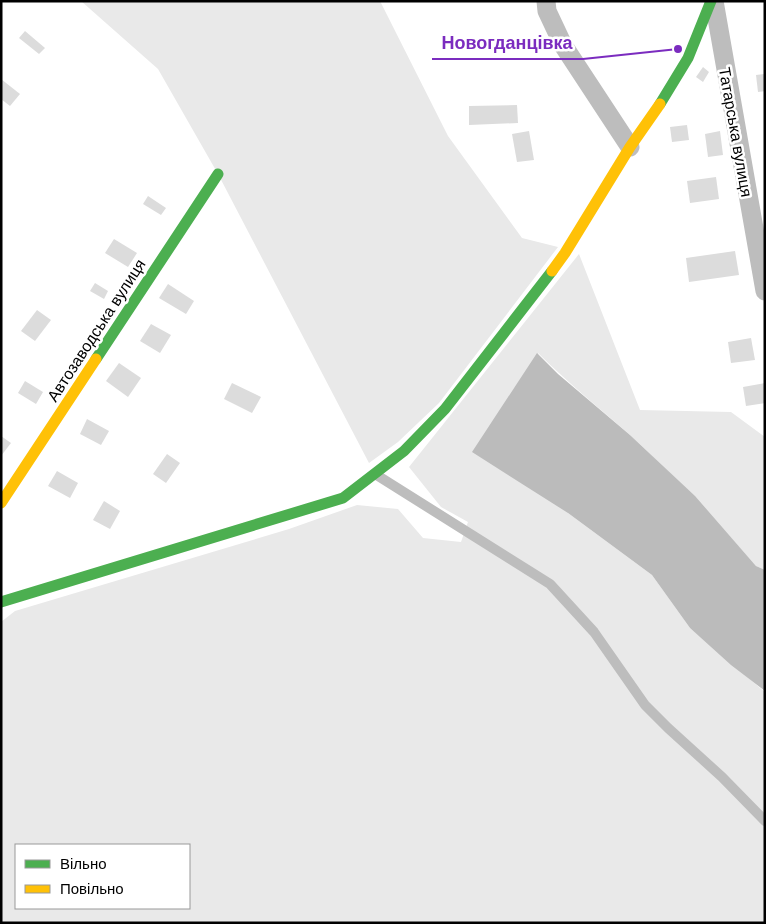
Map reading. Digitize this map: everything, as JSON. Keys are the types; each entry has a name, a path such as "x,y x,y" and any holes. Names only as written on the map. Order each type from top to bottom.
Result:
{"street":[{"path":"1,602 343,498 404,451 445,409 565,253 630,147 658,108 688,58 712,1"},
{"name":"Татарська вулиця","path":"712,1 765,291"},
{"path":"547,6 563,45 630,147"},
{"name":"Автозаводська вулиця","path":"1,503 218,174"}],"lane":[{"path":"375,473 550,584 594,632 646,705 765,821"}],"shaded area":[{"path":"81,1 380,1 448,136 522,238 558,247 439,403 398,442 369,463 218,174 158,69"},
{"path":"579,254 640,410 731,412 765,437 765,570 756,566 694,498 646,450 538,353 568,513 652,575 690,628 765,692 765,923 1,923 1,622 15,611 289,529 357,505 398,509 423,538 461,542 468,522 441,507 409,467"},
{"path":"537,353 558,374 630,435 695,496 756,566 765,570 765,691 731,665 690,628 652,575 568,513 472,452"}],"building":[{"path":"25,31 45,48 39,54 19,38"},
{"path":"703,67 709,72 703,82 696,77"},
{"path":"765,74 765,91 758,92 756,75"},
{"path":"1,79 20,94 10,106 1,99"},
{"path":"517,105 518,123 469,125 469,106"},
{"path":"687,125 689,140 672,142 670,127"},
{"path":"529,131 534,160 517,162 512,134"},
{"path":"720,131 723,155 708,157 705,134"},
{"path":"716,177 719,199 690,203 687,181"},
{"path":"148,196 166,208 161,215 143,204"},
{"path":"114,239 137,253 128,267 105,253"},
{"path":"735,251 739,275 689,282 686,258"},
{"path":"95,283 108,291 104,299 90,291"},
{"path":"168,284 194,301 186,314 159,298"},
{"path":"37,310 51,320 35,341 21,331"},
{"path":"151,324 171,335 160,353 140,341"},
{"path":"751,338 755,360 731,363 728,342"},
{"path":"119,363 141,378 128,397 106,381"},
{"path":"25,381 43,392 36,404 18,393"},
{"path":"232,383 261,397 252,413 224,399"},
{"path":"765,383 765,403 746,406 743,387"},
{"path":"87,419 109,431 101,445 80,434"},
{"path":"1,436 11,443 1,456"},
{"path":"167,454 180,463 166,483 153,474"},
{"path":"57,471 78,483 70,498 48,486"},
{"path":"104,501 120,511 110,529 93,520"}],"traffic: fast":[{"path":"660,104 688,58 711,1"},
{"path":"96,359 218,174"},
{"path":"1,602 343,498 404,451 445,409 552,271"}],"traffic: slow":[{"path":"552,271 630,147 660,104"},
{"path":"1,503 96,359"}],"place":[{"name":"Новогданцівка","path":"678,49"}]}
